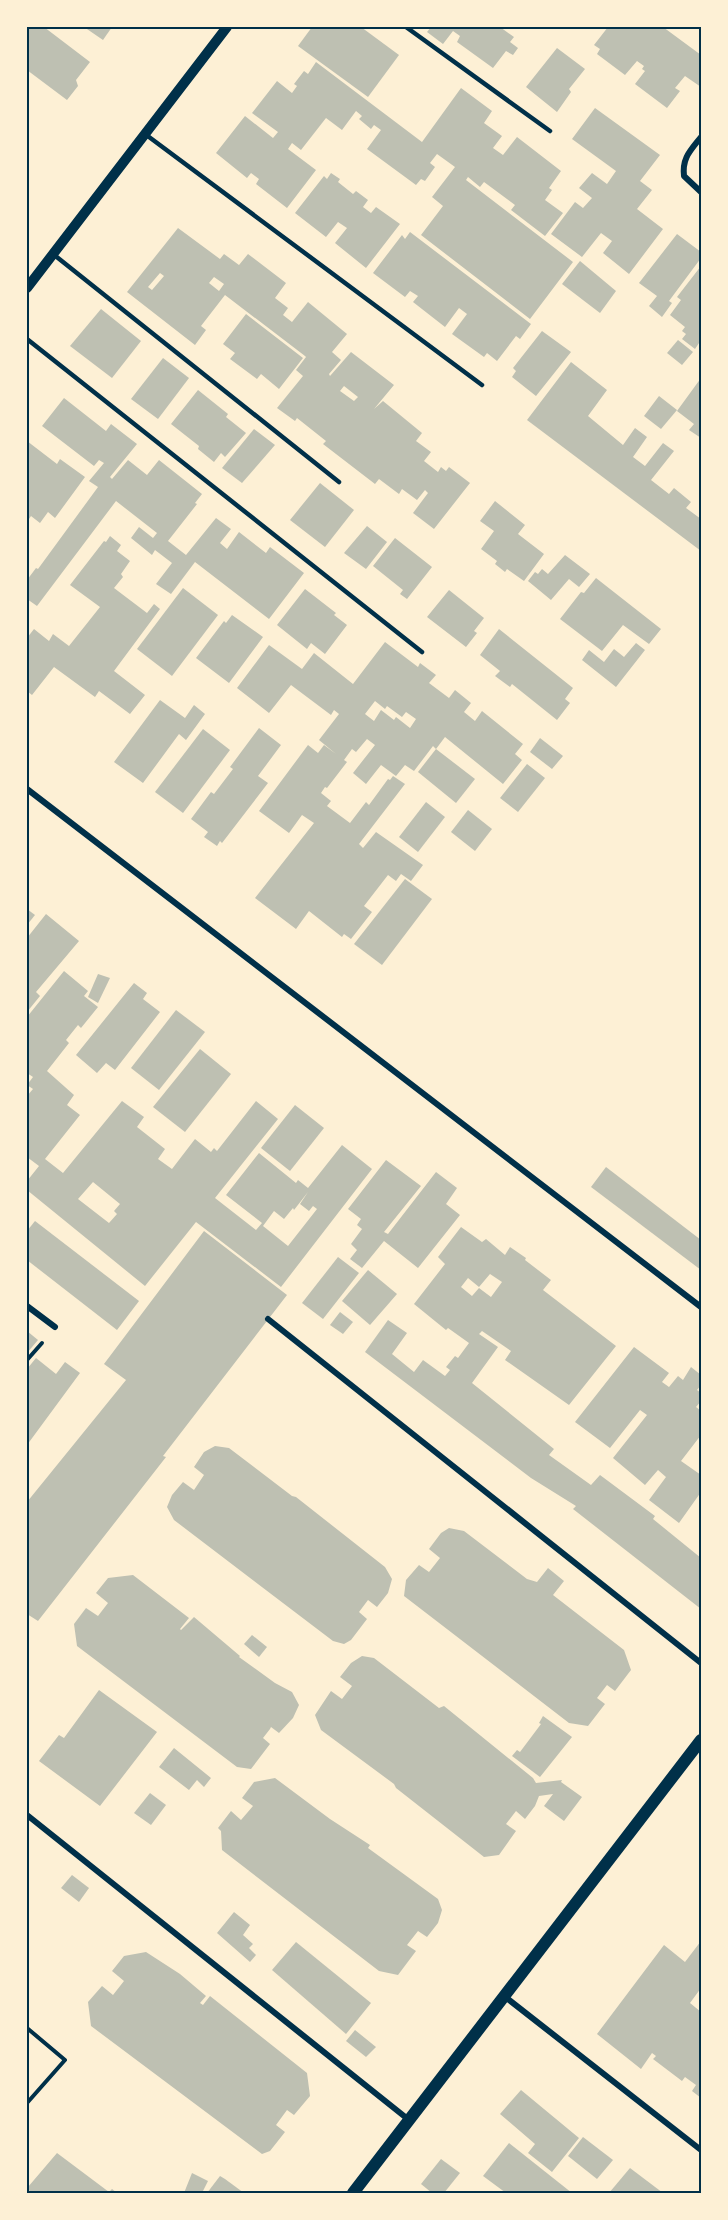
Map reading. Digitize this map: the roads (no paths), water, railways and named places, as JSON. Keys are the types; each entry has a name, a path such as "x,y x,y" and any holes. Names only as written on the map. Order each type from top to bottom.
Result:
{"main road":[{"path":"353,2193 701,1740"}],"street":[{"path":"27,288 227,27"},
{"path":"701,137 683,165 684,176 701,192"},
{"path":"27,789 701,1307"},
{"path":"27,1306 55,1327"},
{"path":"268,1319 701,1663"},
{"path":"27,1815 409,2120"},
{"path":"504,1996 701,2150"}],"lane":[{"path":"406,27 550,131"},
{"path":"146,134 482,385"},
{"path":"53,254 339,482"},
{"path":"27,339 422,652"}]}
